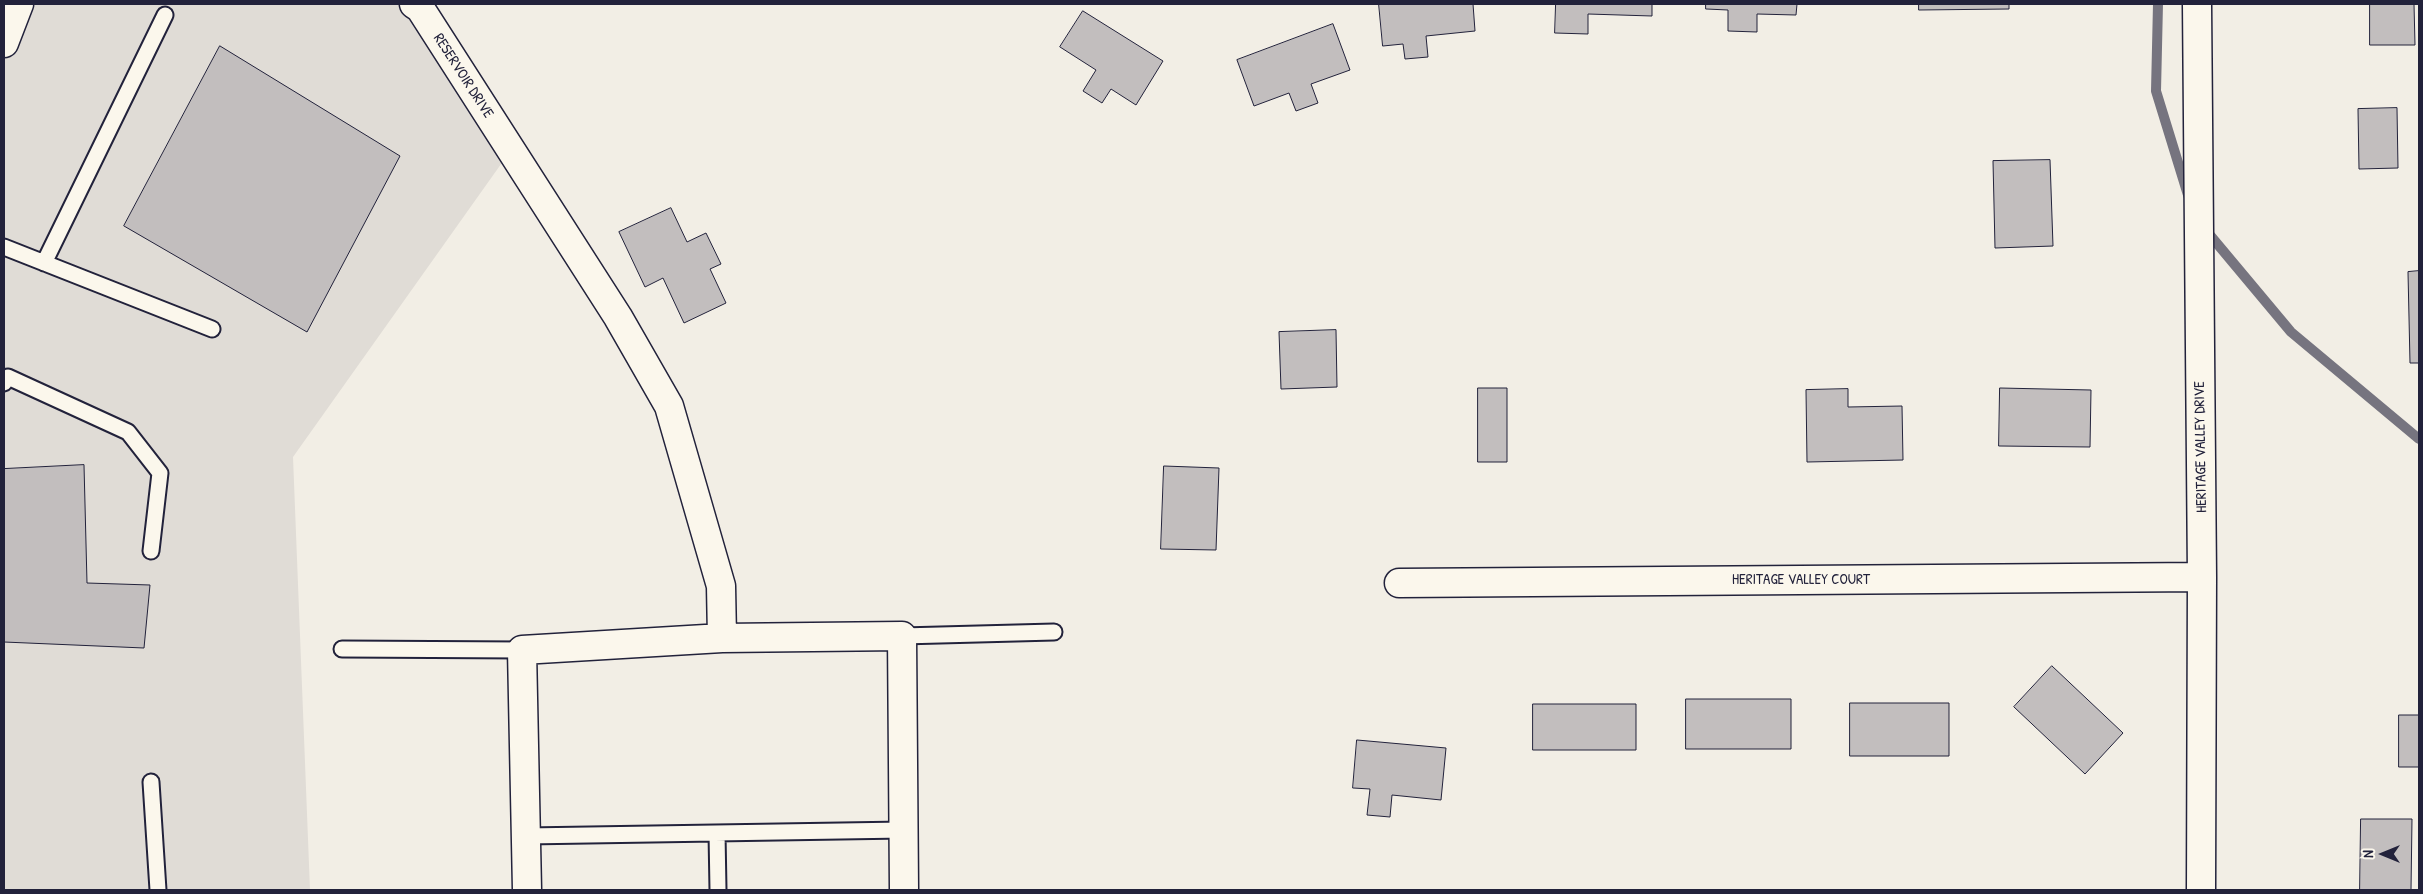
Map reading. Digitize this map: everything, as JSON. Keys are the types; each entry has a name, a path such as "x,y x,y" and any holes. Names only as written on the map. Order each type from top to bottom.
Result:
{"street":[{"path":"4,42 19,4"},
{"name":"RESERVOIR DRIVE","path":"414,4 420,8 618,317 668,406 721,586 722,638"},
{"name":"HERITAGE VALLEY DRIVE","path":"2197,4 2202,577 2201,890"},
{"name":"HERITAGE VALLEY COURT","path":"1399,583 2202,577"},
{"path":"528,890 522,650 722,638 902,636 904,890"}],"lane":[{"path":"44,263 165,15"},
{"path":"4,247 212,329"},
{"path":"4,383 8,376 128,432 160,473 151,552"},
{"path":"902,636 1054,632"},
{"path":"342,649 522,650"},
{"path":"151,782 158,890"},
{"path":"526,836 904,830"},
{"path":"717,833 718,890"}],"shaded area":[{"path":"4,4 414,4 511,150 293,457 310,890 4,890"}],"building":[{"path":"1379,4 1473,4 1475,31 1426,36 1428,57 1405,59 1403,44 1383,46"},
{"path":"1556,4 1652,4 1652,16 1588,14 1588,34 1555,33"},
{"path":"1706,4 1797,4 1796,15 1757,14 1757,32 1728,31 1728,10 1706,9"},
{"path":"1919,4 2009,4 2009,9 1919,10"},
{"path":"2370,4 2414,4 2415,45 2370,45"},
{"path":"1083,11 1163,61 1136,105 1111,89 1102,103 1083,91 1096,70 1060,47"},
{"path":"1333,24 1350,70 1311,84 1318,103 1296,111 1289,93 1254,106 1237,60"},
{"path":"220,46 400,156 307,332 124,226"},
{"path":"2397,108 2398,168 2359,169 2358,109"},
{"path":"2050,160 2053,246 1995,248 1993,161"},
{"path":"671,208 687,242 706,233 721,264 710,269 726,303 684,323 663,278 645,287 619,232"},
{"path":"2419,271 2419,363 2410,363 2408,272"},
{"path":"1336,330 1337,387 1281,389 1279,332"},
{"path":"1478,388 1507,388 1507,462 1478,462"},
{"path":"2000,388 2091,390 2090,447 1999,446"},
{"path":"1848,389 1848,407 1902,406 1903,460 1807,462 1806,390"},
{"path":"84,465 87,583 150,585 144,648 4,642 4,469"},
{"path":"1164,466 1219,468 1216,550 1161,549"},
{"path":"2052,666 2123,733 2085,774 2014,707"},
{"path":"1686,699 1791,699 1791,749 1686,749"},
{"path":"1850,703 1949,703 1949,756 1850,756"},
{"path":"1533,704 1636,704 1636,750 1533,750"},
{"path":"2399,715 2419,715 2419,767 2399,767"},
{"path":"1357,740 1446,748 1441,800 1392,795 1390,817 1367,815 1370,789 1353,788"},
{"path":"2361,819 2412,819 2411,890 2360,890"}],"waterway":[{"path":"2158,4 2156,91 2188,195"},
{"path":"2204,228 2291,332 2419,439"}]}
